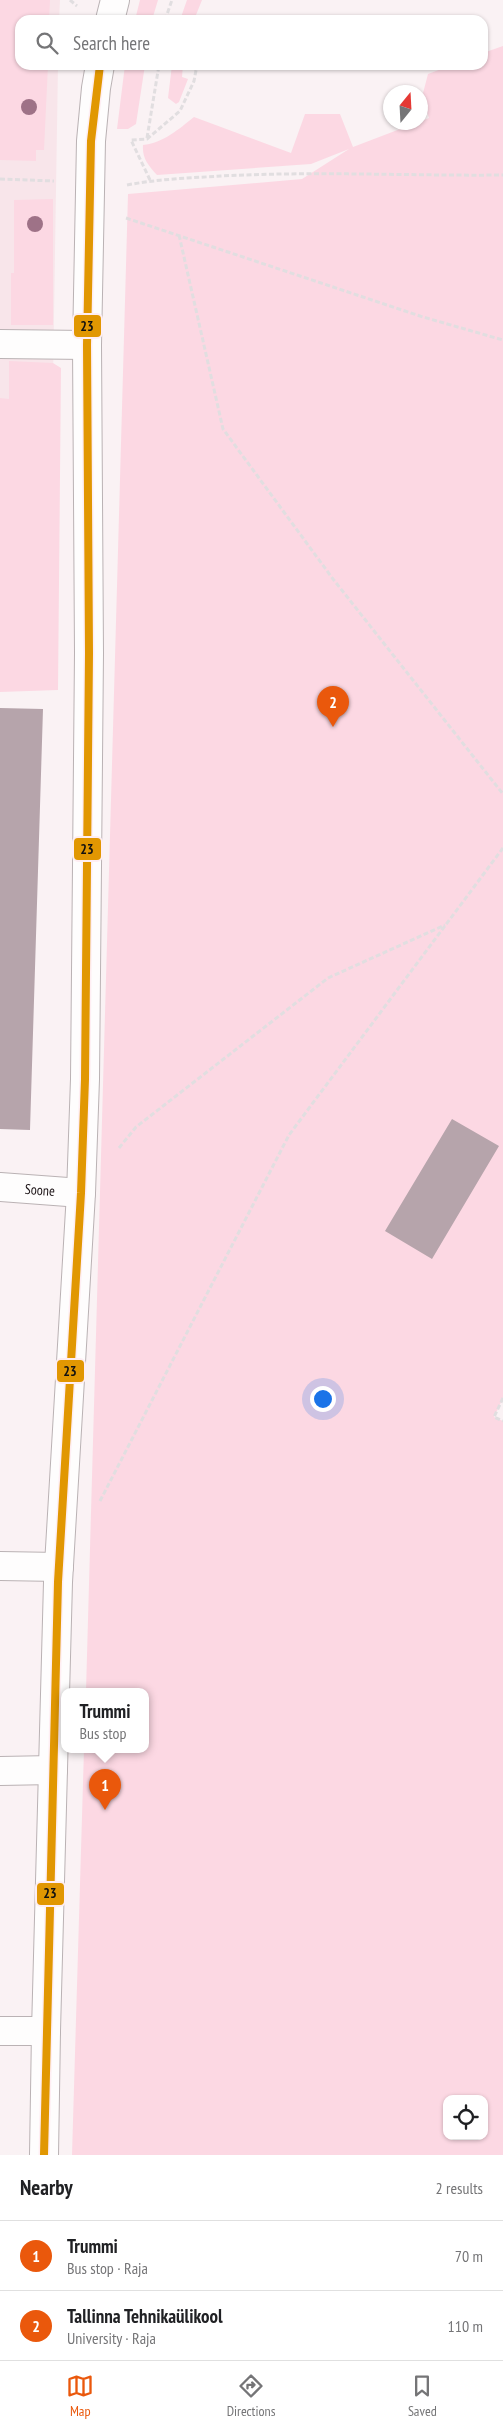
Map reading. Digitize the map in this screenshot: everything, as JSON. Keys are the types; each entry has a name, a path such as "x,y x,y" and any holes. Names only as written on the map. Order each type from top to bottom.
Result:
{"street":[{"path":"111,15 115,0"},
{"path":"44,2155 59,1567 81,1193 85,1078 89,653 87,345 91,141 99,70"},
{"path":"0,344 87,345"},
{"name":"Soone","path":"0,1187 81,1193"},
{"path":"0,1566 59,1567"},
{"path":"0,1771 53,1770"},
{"path":"0,2031 46,2031"}],"path":[{"path":"167,15 172,0"},
{"path":"147,139 158,70"},
{"path":"150,180 130,140 147,139 180,111 194,81 196,70"},
{"path":"118,187 150,180 274,173 409,176 503,175"},
{"path":"0,180 57,181"},
{"path":"119,216 423,317 503,340"},
{"path":"179,235 223,430 333,579 503,794"},
{"path":"99,1503 288,1135 503,848"},
{"path":"118,1149 136,1127 328,978 446,925"},
{"path":"503,1398 494,1417 503,1421"}],"shaded area":[{"path":"0,0 60,0 59,15 15,15 15,70 58,70 53,378 0,404"},
{"path":"0,0 50,0 49,15 15,15 15,70 48,70 44,150 36,150 36,161 0,160"},
{"path":"140,0 158,0 154,15 136,15"},
{"path":"187,0 202,0 196,15 182,15"},
{"path":"503,46 503,1398 494,1417 503,1421 503,2155 72,2155 84,1753 149,1753 149,1688 86,1688 128,194 302,179 349,149 311,164 157,175 146,161 143,145 150,144 177,131 194,117 291,153 305,114 340,114 353,147 398,130 428,130 428,85 425,85 428,74 439,70 488,70 488,51"},
{"path":"124,70 144,70 136,124 128,129 117,129"},
{"path":"171,70 183,70 182,77 188,79 179,102 176,104 168,98"},
{"path":"53,199 53,325 11,325 11,273 14,273 14,200"},
{"path":"9,361 53,363 61,368 58,690 0,692 0,398 9,399"}],"building":[{"path":"0,708 43,709 30,1130 0,1129"},
{"path":"452,1119 499,1146 432,1259 385,1231"}],"transit line":[{"name":"23","path":"44,2155 58,1582 81,1193 85,1079 89,653 87,345 91,141 99,70"}],"place":[{"name":"Tallinna Tehnikaülikool","path":"333,727"},
{"name":"Trummi","path":"105,1810"}]}
